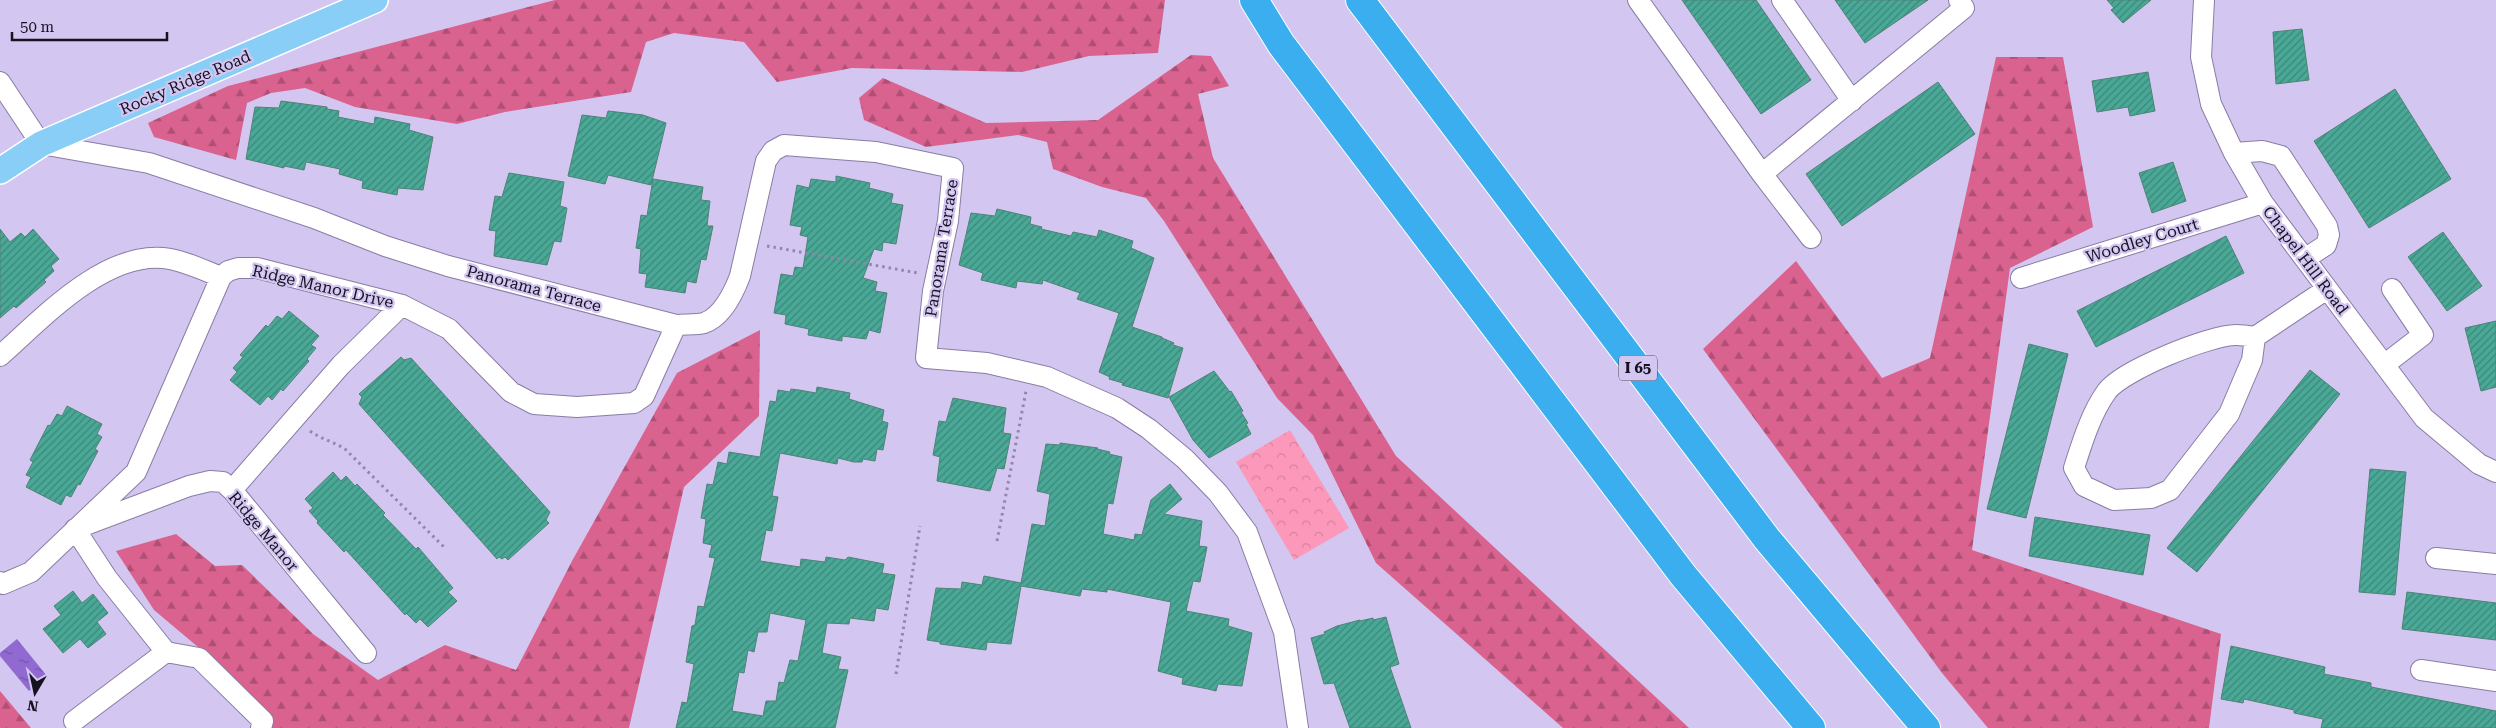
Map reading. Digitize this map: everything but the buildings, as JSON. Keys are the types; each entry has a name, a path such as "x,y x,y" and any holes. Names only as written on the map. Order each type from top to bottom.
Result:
{"highway":[{"path":"1254,0 1281,44 1683,575 1811,728"},
{"name":"I 65","path":"1360,0 1767,539 1926,728"}],"main road":[{"name":"Rocky Ridge Road","path":"0,171 41,144 375,0"}],"street":[{"path":"1638,0 1762,174 1811,238"},
{"path":"1782,0 1852,101"},
{"path":"1762,174 1964,8 1959,0"},
{"name":"Chapel Hill Road","path":"2204,0 2201,57 2211,104 2234,153 2263,203 2424,418 2479,464 2496,472"},
{"path":"0,82 41,144"},
{"name":"Panorama Terrace","path":"41,144 149,163 314,218 385,246 448,266 676,325 705,323 724,307 733,293 740,276 766,161 773,151 784,145 797,145 876,152 953,168 948,221 936,276 926,358 987,363 1047,377 1117,408 1149,429 1185,459 1218,493 1247,532 1284,632 1298,728"},
{"path":"2234,153 2262,151 2282,156 2327,226 2329,235 2326,245 2306,258"},
{"name":"Woodley Court","path":"2021,278 2263,203"},
{"path":"0,356 70,294 104,273 134,260 163,258 194,266 221,276 136,472 30,572 3,584 0,582"},
{"name":"Ridge Manor Drive","path":"221,276 228,271 238,268 257,268 402,305 448,329 511,392 534,404 577,407 634,403 644,396 676,325"},
{"path":"2255,337 2252,360 2229,414 2170,490 2151,498 2114,500 2084,486 2074,468 2086,432 2107,391 2121,377 2144,364 2203,343 2234,334 2255,337 2327,289"},
{"path":"2384,365 2423,335 2392,290"},
{"path":"232,490 296,419 341,365 402,305"},
{"name":"Ridge Manor","path":"76,529 189,486 222,482 232,490 366,653"},
{"path":"76,529 107,578 166,652 199,658 263,721 262,728"},
{"path":"2436,558 2496,564"},
{"path":"74,721 166,652"},
{"path":"2421,670 2496,681"}],"path":[{"path":"747,242 936,276"},
{"path":"997,541 1030,373"},
{"path":"296,419 320,438 335,442 345,449 446,550"},
{"path":"896,674 920,526"}],"green space":[{"path":"555,0 1165,0 1158,53 1089,56 1022,72 852,68 777,82 744,42 674,33 646,42 631,92 505,112 457,124 355,107 305,88 271,93 247,103 236,160 154,137 148,123 228,86"},
{"path":"1191,55 1211,56 1229,86 1198,94 1213,158 1396,456 1689,728 1563,728 1376,563 1313,435 1277,398 1164,221 1146,198 1102,187 1053,169 1047,142 1018,135 926,147 864,120 859,98 883,78 986,123 1098,120"},
{"path":"1996,57 2063,57 2093,227 2010,268 1972,550 2221,634 2209,728 1988,728 1942,673 1703,349 1796,261 1882,378 1930,358"},
{"path":"760,330 759,416 684,487 629,728 270,728 271,715 217,663 154,610 116,551 176,534 215,566 242,565 313,634 378,680 445,645 516,670 572,561 677,373"},
{"path":"1290,430 1349,528 1294,560 1236,462"},
{"path":"0,691 31,728 0,728"}],"water":[{"path":"17,639 47,676 29,691 0,656 0,653"}]}
